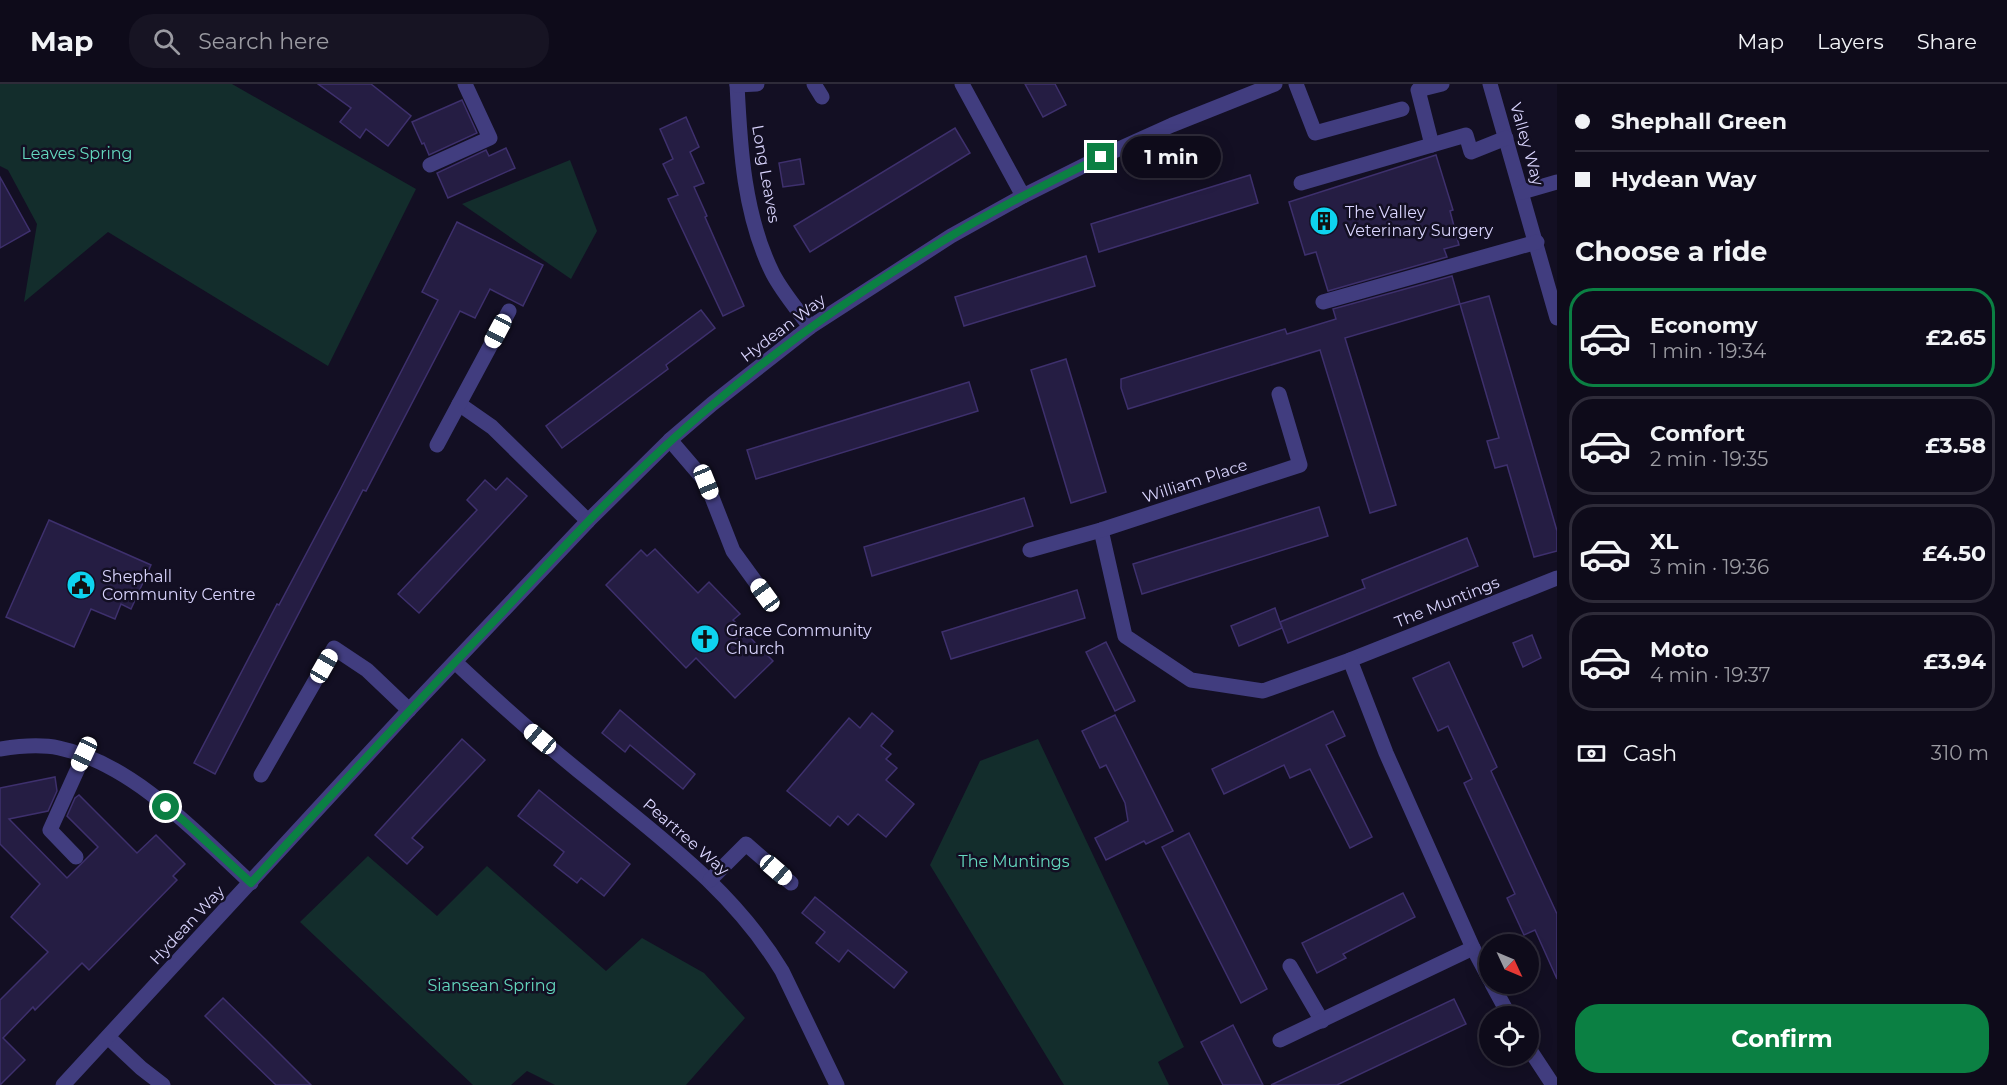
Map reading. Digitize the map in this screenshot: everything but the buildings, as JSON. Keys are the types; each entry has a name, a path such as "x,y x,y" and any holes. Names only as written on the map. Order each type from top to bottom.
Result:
{"street":[{"path":"430,165 490,138 465,84"},
{"path":"737,85 757,84"},
{"path":"962,84 1023,196"},
{"name":"Hydean Way","path":"63,1085 409,710 588,521 670,440 712,404 810,327 951,236 1023,196 1101,157 1172,125 1275,84"},
{"path":"1296,84 1315,133 1402,109"},
{"path":"1432,145 1418,90 1442,84"},
{"name":"Valley Way","path":"1490,84 1557,318"},
{"name":"Long Leaves","path":"737,85 740,142 753,220 774,276 810,327"},
{"path":"1301,183 1466,135 1471,152 1506,138"},
{"path":"1522,192 1557,182"},
{"path":"1323,302 1537,242"},
{"path":"437,445 509,311"},
{"name":"William Place","path":"1030,550 1101,530 1300,465 1279,394"},
{"path":"459,404 492,427 588,521"},
{"path":"670,440 706,482 734,551 765,595"},
{"name":"The Muntings","path":"1101,530 1125,636 1191,680 1263,691 1350,660 1557,578"},
{"path":"261,775 334,648 367,670 409,710"},
{"path":"1350,660 1386,753 1479,959"},
{"name":"Peartree Way","path":"455,662 506,710 710,880 729,900 782,971 837,1085"},
{"path":"0,749 32,746 57,747 84,754 141,788 183,820 251,883"},
{"path":"76,857 50,830 84,754"},
{"path":"710,880 746,844 791,883"},
{"path":"1280,1040 1473,948"},
{"path":"1290,966 1322,1021"},
{"path":"108,1037 141,1068 164,1085"},
{"path":"1539,1064 1553,1085"}],"green space":[{"name":"Leaves Spring","path":"0,84 232,84 416,189 328,366 108,232 24,302 37,224 8,170 0,166"},
{"path":"570,160 597,231 571,279 462,204"},
{"name":"The Muntings","path":"1038,739 1184,1047 1158,1062 1169,1085 1064,1085 930,865 980,761"},
{"name":"Siansean Spring","path":"368,856 437,916 487,866 606,971 642,938 704,973 745,1018 686,1085 555,1085 527,1071 511,1085 473,1085 300,922"}],"place":[{"name":"The Valley Veterinary Surgery","path":"1324,221"},
{"name":"Shephall Community Centre","path":"81,585"},
{"name":"Grace Community Church","path":"705,639"}],"route":[{"path":"166,807 251,883 409,710 588,521 670,440 712,404 810,327 891,273 1023,196 1101,157"}]}
